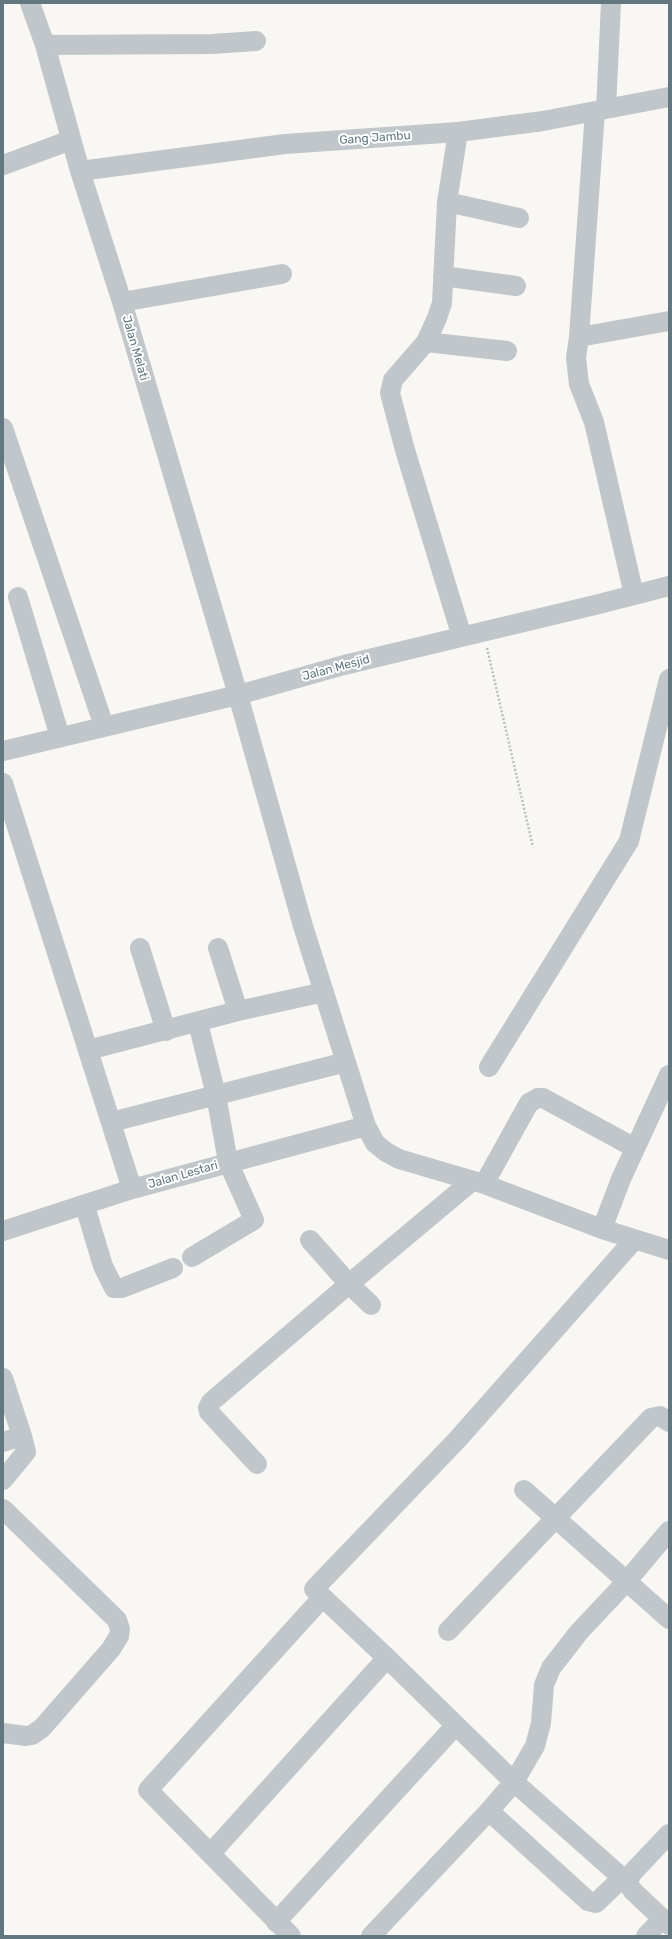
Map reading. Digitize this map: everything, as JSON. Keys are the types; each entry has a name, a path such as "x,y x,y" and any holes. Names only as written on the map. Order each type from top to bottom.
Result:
{"street":[{"name":"Jalan Melati","path":"30,3 45,45 80,171 122,302 238,695 303,926 366,1126 375,1142 386,1152 423,1167 478,1182 602,1229 669,1250"},
{"path":"611,3 576,358 578,384 594,422 634,595"},
{"path":"45,45 212,44 256,41"},
{"name":"Gang Jambu","path":"80,171 285,144 458,132 543,121 669,97"},
{"path":"458,132 446,202 442,303 426,342 392,380 390,393 405,450 462,637"},
{"path":"3,165 71,140"},
{"path":"446,202 519,218"},
{"path":"122,302 282,274"},
{"path":"443,276 516,286"},
{"path":"579,337 669,322"},
{"path":"426,342 507,351"},
{"path":"3,428 104,726"},
{"name":"Jalan Mesjid","path":"3,751 238,695 344,665 669,586"},
{"path":"18,597 60,737"},
{"path":"489,1067 629,841 661,746 669,679"},
{"path":"3,782 132,1189"},
{"path":"140,948 166,1031"},
{"path":"218,948 238,1011"},
{"path":"88,1050 198,1023 238,1011 324,992"},
{"path":"192,1257 258,1218 228,1162 216,1095 198,1023"},
{"path":"111,1122 346,1062"},
{"path":"602,1229 620,1179 669,1075"},
{"path":"256,1464 209,1412 208,1408 210,1402 349,1284 478,1182 529,1103 538,1098 543,1098 635,1148"},
{"name":"Jalan Lestari","path":"3,1231 85,1206 132,1189 366,1126"},
{"path":"85,1206 103,1266 114,1288 122,1288 173,1268"},
{"path":"310,1240 349,1284 371,1305"},
{"path":"634,1240 457,1440 314,1589 514,1782 624,1880 665,1922 646,1936"},
{"path":"3,1378 26,1452 3,1480"},
{"path":"448,1631 651,1418 660,1416 669,1422"},
{"path":"3,1442 22,1436"},
{"path":"524,1490 669,1619"},
{"path":"3,1509 117,1620 120,1629 119,1636 111,1649 42,1728 32,1736 3,1733"},
{"path":"383,1932 514,1782 527,1762 539,1735 544,1685 548,1672 580,1632 626,1582 669,1530"},
{"path":"291,1936 148,1790 322,1598"},
{"path":"211,1853 387,1658"},
{"path":"276,1922 455,1726"},
{"path":"489,1811 592,1903 596,1903 633,1872 669,1834"}],"path":[{"path":"483,632 533,847"}]}
